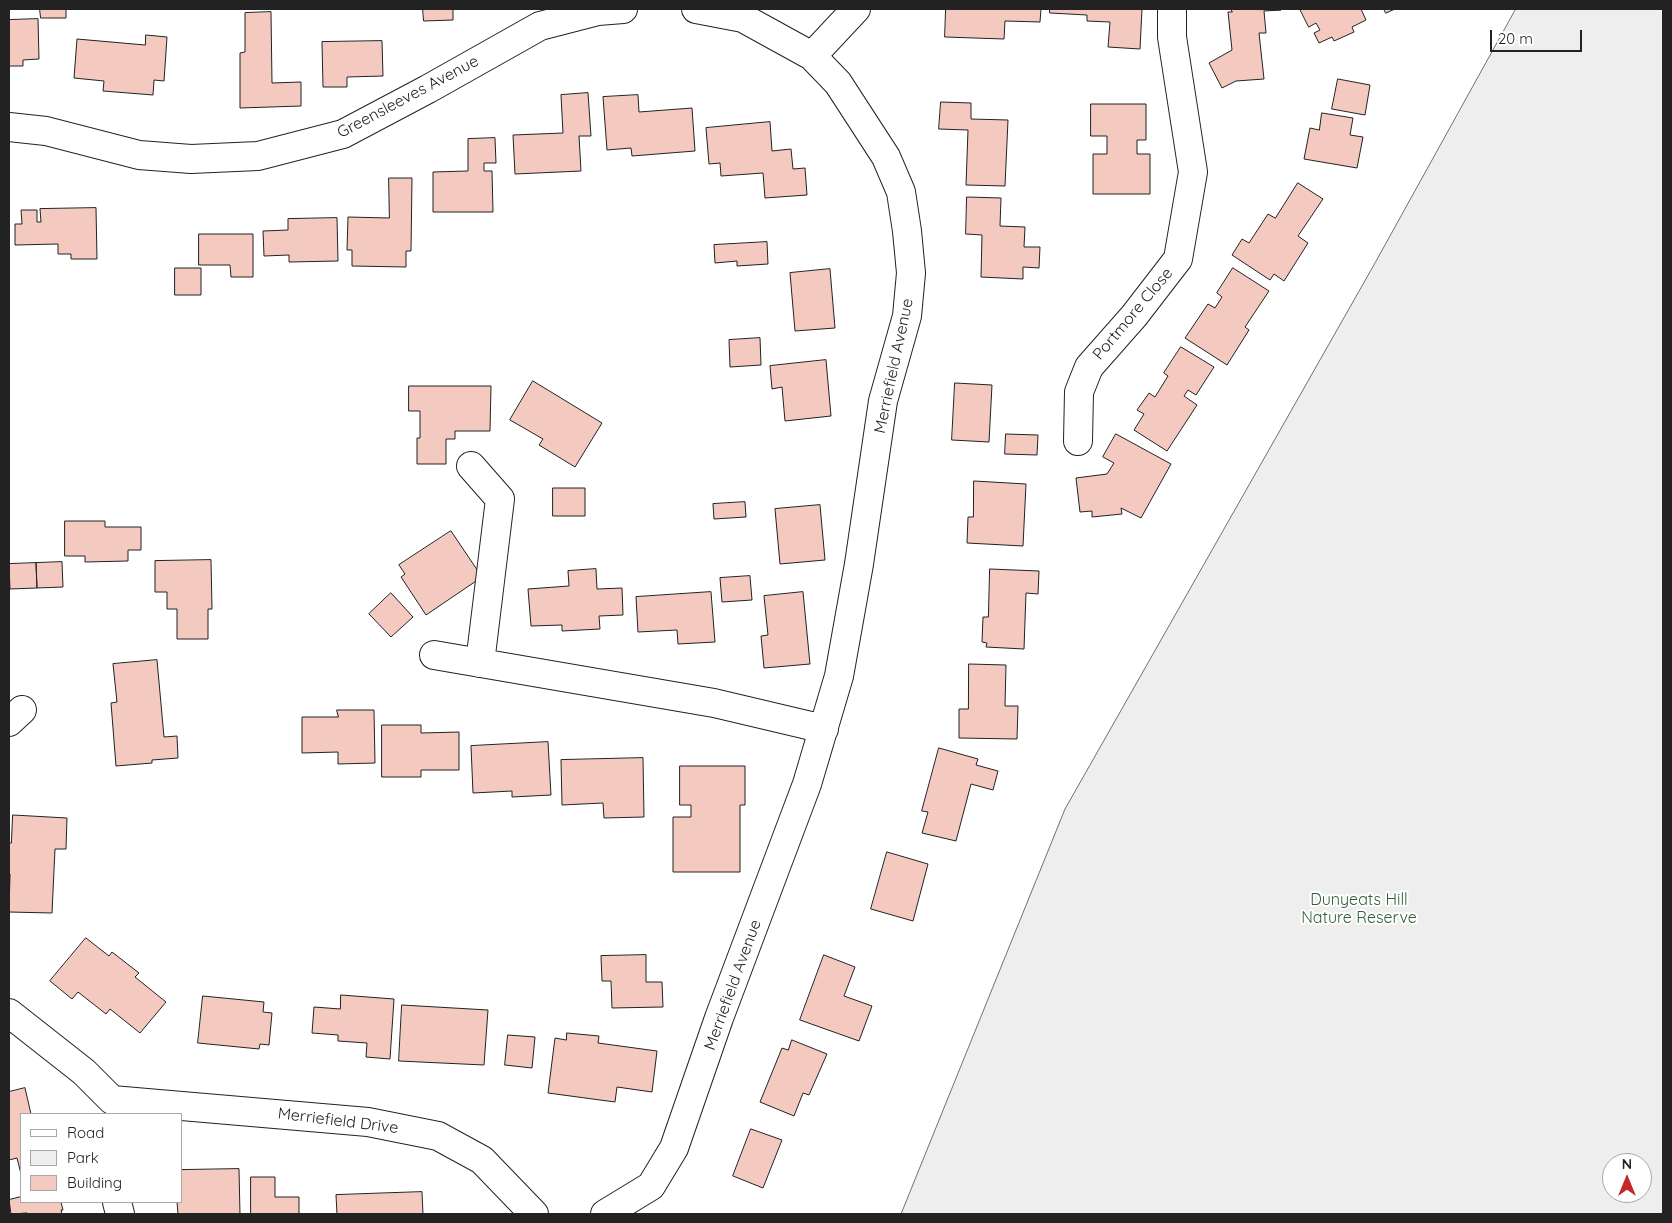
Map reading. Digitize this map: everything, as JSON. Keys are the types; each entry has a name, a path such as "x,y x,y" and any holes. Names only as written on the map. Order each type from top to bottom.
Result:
{"street":[{"name":"Greensleeves Avenue","path":"9,127 46,131 139,155 191,159 258,156 343,134 540,26 598,11 623,9"},
{"path":"696,9 743,18 812,56 856,9"},
{"name":"Portmore Close","path":"1078,441 1079,392 1089,367 1140,308 1178,259 1193,172 1172,37 1172,9"},
{"name":"Merriefield Avenue","path":"605,1214 651,1186 674,1148 719,1018 807,784 839,676 859,564 883,401 907,316 911,273 901,192 886,157 838,83 812,56"},
{"path":"470,466 500,499 480,663"},
{"path":"434,654 714,703 824,729"},
{"name":"Merriefield Drive","path":"9,1013 84,1072 112,1107 368,1122 438,1136 482,1160 534,1214"}],"green space":[{"name":"Dunyeats Hill Nature Reserve","path":"1516,9 1663,9 1663,1214 901,1214 1065,809 1375,263"}],"building":[{"path":"40,9 66,9 66,18 41,18"},
{"path":"423,9 453,9 453,20 424,21"},
{"path":"946,9 1041,9 1040,22 1005,21 1004,39 945,37"},
{"path":"1050,9 1142,9 1140,49 1108,47 1110,22 1087,21 1087,15 1050,13"},
{"path":"1231,9 1281,10 1264,11 1266,33 1259,33 1264,79 1236,81 1222,88 1209,63 1232,50 1228,12 1232,12"},
{"path":"1300,9 1361,9 1366,20 1352,27 1354,32 1334,41 1332,37 1319,43 1314,33 1320,30 1316,23 1309,27"},
{"path":"1384,9 1395,9 1386,13"},
{"path":"271,12 272,83 301,82 301,106 240,108 240,53 245,52 245,13"},
{"path":"38,19 39,59 23,60 23,66 9,66 9,20"},
{"path":"146,35 167,37 164,81 154,80 153,95 103,91 104,81 74,78 77,39 145,45"},
{"path":"382,41 383,76 347,77 347,87 323,87 322,42"},
{"path":"1338,79 1370,85 1365,115 1332,109"},
{"path":"588,93 591,136 579,136 581,171 515,174 513,135 563,133 561,95"},
{"path":"638,95 639,112 692,108 695,151 632,156 631,148 607,150 603,97"},
{"path":"941,102 971,103 971,119 1008,120 1005,186 966,185 968,130 939,129"},
{"path":"1091,104 1146,104 1146,140 1137,140 1137,154 1150,154 1150,194 1093,194 1093,154 1107,154 1107,136 1091,136"},
{"path":"1322,113 1353,118 1350,135 1363,137 1357,168 1304,159 1310,128 1319,130"},
{"path":"770,122 772,151 791,149 793,169 805,168 807,195 765,198 763,173 721,176 720,163 709,164 706,128"},
{"path":"495,138 496,163 484,163 484,171 492,171 493,212 433,212 433,172 468,171 468,139"},
{"path":"389,178 412,178 411,251 406,251 406,267 352,266 352,250 347,250 348,217 389,218"},
{"path":"1298,183 1323,199 1298,236 1308,243 1284,281 1274,274 1270,280 1232,255 1242,239 1249,243 1268,214 1275,218"},
{"path":"967,197 1001,198 1000,226 1025,227 1024,247 1040,247 1039,268 1023,267 1023,279 981,277 982,235 966,234"},
{"path":"96,208 97,259 71,259 71,254 58,254 58,244 15,245 15,224 22,224 21,210 37,210 37,222 41,222 40,209"},
{"path":"337,218 338,261 289,262 289,255 264,256 263,231 288,230 288,219"},
{"path":"199,234 253,234 253,277 231,277 230,265 199,265"},
{"path":"767,242 768,264 737,266 737,261 715,263 714,245"},
{"path":"175,268 201,268 201,295 175,295"},
{"path":"1233,268 1269,291 1245,327 1249,330 1227,365 1185,338 1208,304 1215,308 1222,297 1217,293"},
{"path":"830,269 835,328 795,331 790,273"},
{"path":"760,338 761,365 730,367 729,340"},
{"path":"1181,347 1214,367 1196,395 1188,390 1184,396 1197,405 1167,451 1134,430 1144,414 1137,410 1149,393 1155,397 1168,376 1164,373"},
{"path":"826,360 831,416 785,421 782,387 772,389 770,366"},
{"path":"533,381 602,423 575,467 539,445 543,439 510,420"},
{"path":"955,383 992,385 989,442 952,440"},
{"path":"409,386 491,386 490,431 455,431 455,439 446,439 446,464 417,464 417,438 420,438 420,411 409,411"},
{"path":"1006,434 1038,435 1037,455 1005,454"},
{"path":"1116,434 1171,464 1141,518 1121,508 1122,514 1092,517 1092,511 1080,512 1076,478 1107,474 1114,463 1103,457"},
{"path":"974,481 1026,484 1023,546 967,543 968,517 973,517"},
{"path":"553,488 585,488 585,516 553,516"},
{"path":"745,502 746,517 714,519 713,504"},
{"path":"820,505 825,560 780,564 775,509"},
{"path":"65,521 105,521 105,527 141,527 141,550 128,550 128,561 85,562 85,556 65,556"},
{"path":"451,531 482,577 426,615 401,577 405,574 399,565"},
{"path":"211,560 212,609 208,609 208,639 177,639 177,609 167,609 167,592 155,592 155,561"},
{"path":"62,562 63,587 37,588 36,563"},
{"path":"36,563 37,588 10,589 9,564"},
{"path":"596,569 597,589 622,588 623,615 599,616 600,629 562,631 562,625 531,626 528,589 569,586 568,571"},
{"path":"990,569 1039,571 1038,594 1026,593 1024,649 986,647 987,643 982,642 983,617 988,617"},
{"path":"750,576 752,600 722,602 720,578"},
{"path":"711,592 715,642 678,644 677,630 638,632 636,597"},
{"path":"803,592 810,664 764,668 761,636 768,635 764,596"},
{"path":"391,593 413,617 391,637 369,614"},
{"path":"157,660 164,737 177,736 178,758 152,760 152,763 116,766 111,703 117,702 113,664"},
{"path":"969,664 1006,665 1005,706 1018,706 1017,739 959,738 959,709 968,709"},
{"path":"337,710 374,710 375,763 338,764 338,752 302,753 302,717 338,717"},
{"path":"382,725 421,725 421,733 459,732 459,770 421,770 421,777 382,777"},
{"path":"548,742 551,795 512,797 512,791 473,793 471,746"},
{"path":"939,748 978,759 976,765 998,771 993,790 971,784 956,841 922,833 928,812 922,811"},
{"path":"643,758 644,817 604,818 603,803 562,805 561,760"},
{"path":"680,766 745,766 745,805 740,805 740,872 673,872 673,817 691,817 691,805 680,805"},
{"path":"13,815 67,818 66,849 55,849 52,913 9,912 9,843 11,843"},
{"path":"887,852 928,864 913,921 871,909"},
{"path":"86,938 109,956 112,952 139,973 135,977 166,1002 140,1033 110,1009 106,1014 78,992 72,999 50,981"},
{"path":"646,955 646,982 662,982 663,1007 612,1008 611,981 602,981 601,956"},
{"path":"824,955 855,967 844,996 872,1006 859,1041 800,1020"},
{"path":"341,995 394,999 390,1059 366,1057 367,1043 338,1041 338,1035 312,1033 314,1007 340,1009"},
{"path":"203,996 264,1002 263,1012 272,1013 269,1045 260,1044 259,1049 198,1043"},
{"path":"402,1005 488,1010 484,1065 399,1061"},
{"path":"567,1033 599,1036 598,1043 657,1051 652,1092 617,1087 615,1102 548,1093 555,1038 566,1040"},
{"path":"508,1035 535,1037 532,1068 505,1065"},
{"path":"792,1040 827,1054 809,1095 803,1093 794,1116 760,1102 782,1048 788,1050"},
{"path":"25,1088 31,1113 20,1113 20,1170 17,1158 9,1160 9,1092"},
{"path":"751,1129 782,1140 763,1188 733,1176"},
{"path":"239,1169 240,1214 178,1214 177,1203 182,1203 182,1170"},
{"path":"251,1177 275,1177 275,1197 299,1197 299,1214 251,1214"},
{"path":"422,1192 423,1214 337,1214 336,1195"},
{"path":"20,1197 20,1203 61,1203 63,1210 61,1210 62,1214 11,1214 9,1200"}]}
